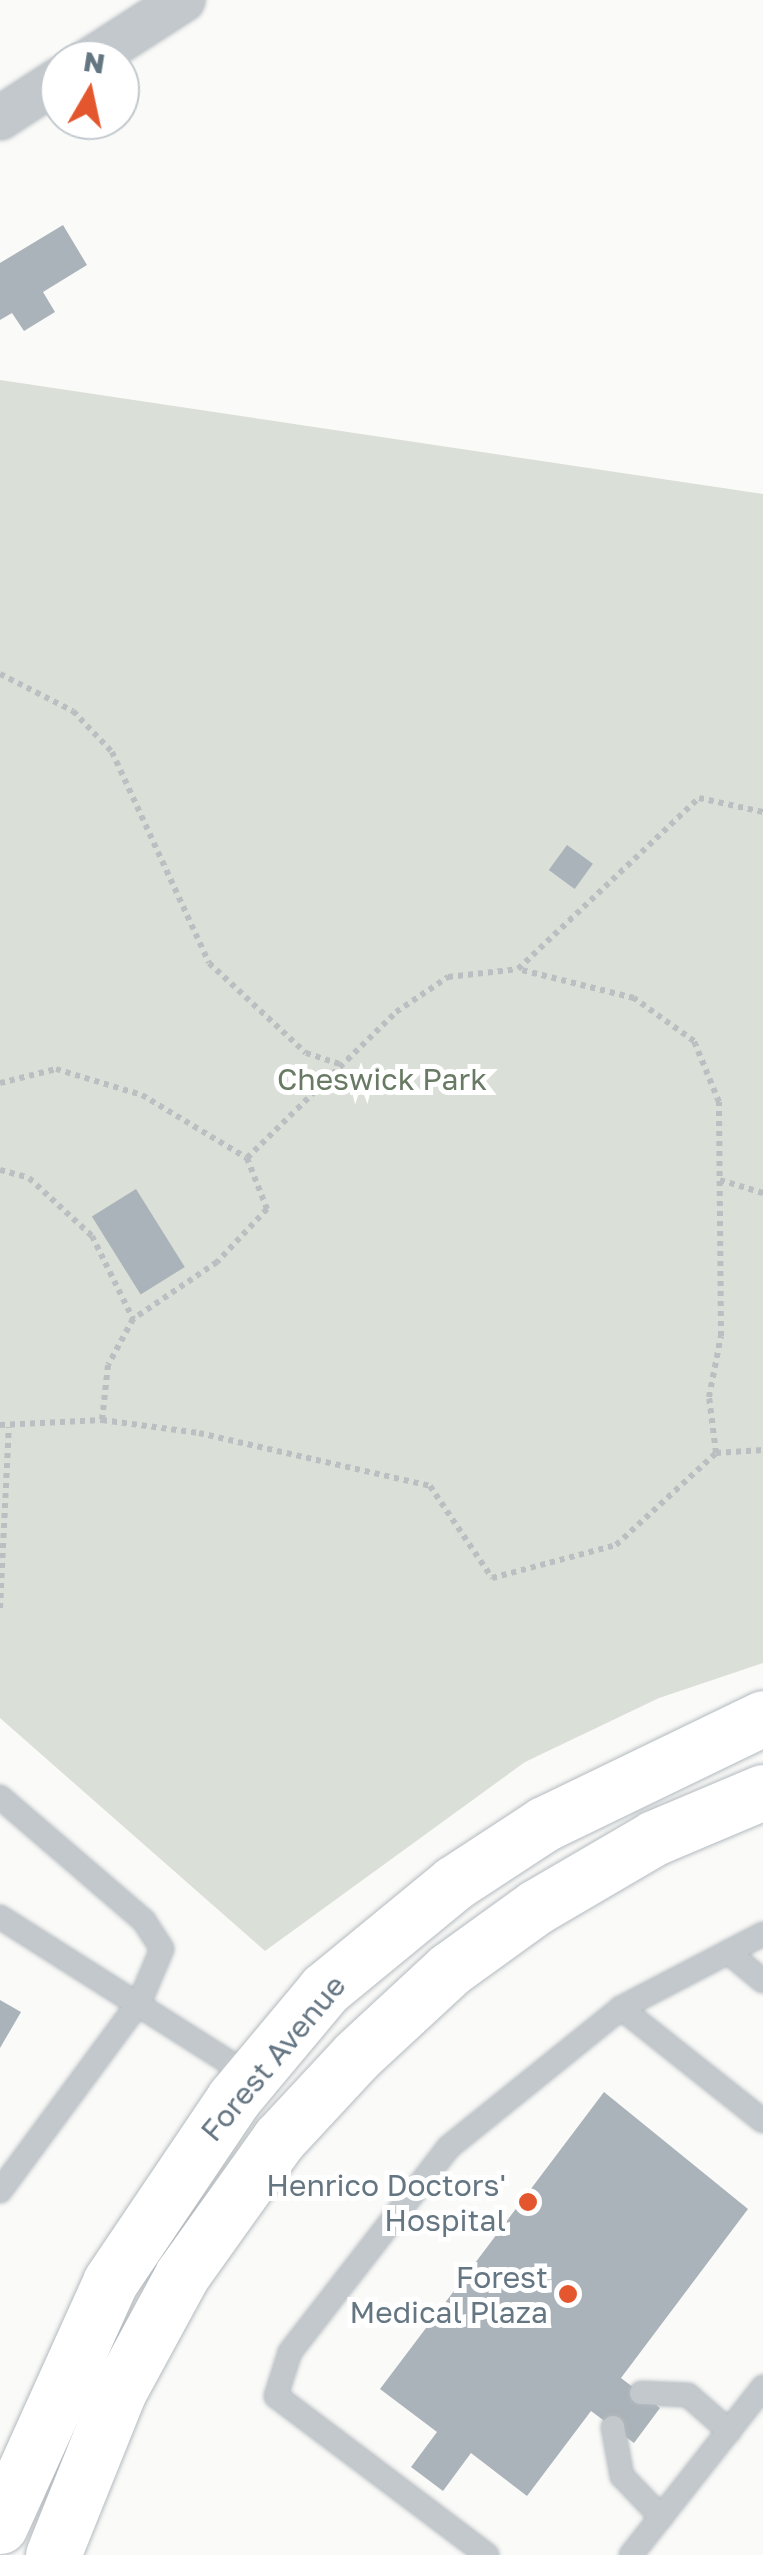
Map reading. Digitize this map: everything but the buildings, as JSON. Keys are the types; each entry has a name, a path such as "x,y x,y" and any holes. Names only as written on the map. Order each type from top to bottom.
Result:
{"main road":[{"name":"Forest Avenue","path":"3,2507 110,2282 252,2078 325,1989 408,1918 606,1788 763,1718"},
{"name":"Forest Avenue","path":"64,2550 118,2393 226,2208 356,2056 450,1969 654,1838 763,1792"}],"street":[{"path":"121,40 183,0"},
{"path":"0,118 40,92"},
{"path":"3,2507 64,2550"}],"lane":[{"path":"0,1797 156,1936 160,1964 140,2001 0,2191"},
{"path":"0,1917 140,2001 252,2078"},
{"path":"408,1918 450,1969"},
{"path":"487,2555 276,2396 290,2352 450,2146 621,2008 763,1934"},
{"path":"728,1952 763,1981"},
{"path":"621,2008 763,2121"},
{"path":"632,2555 763,2387"},
{"path":"641,2394 688,2395 729,2431"},
{"path":"613,2428 622,2476 661,2517"}],"path":[{"path":"0,674 73,711 112,752 209,963 306,1054 343,1065"},
{"path":"518,969 699,798 763,812"},
{"path":"247,1158 328,1073 343,1065 396,1012 448,977 518,969 634,998 694,1041 719,1102 721,1336 710,1397 716,1453"},
{"path":"0,1083 56,1069 124,1090 247,1158 267,1208 217,1262 133,1319 108,1365 102,1420"},
{"path":"0,1170 29,1178 92,1236 133,1319"},
{"path":"720,1180 763,1193"},
{"path":"0,1608 4,1426 102,1420 199,1433 430,1486 492,1578 556,1567 616,1545 716,1453 763,1450"}],"green space":[{"name":"Cheswick Park","path":"0,380 763,494 763,1663 659,1698 525,1762 265,1951 0,1718"}],"place":[{"name":"Henrico Doctors' Hospital","path":"528,2202"},
{"name":"Forest Medical Plaza","path":"568,2294"}]}
